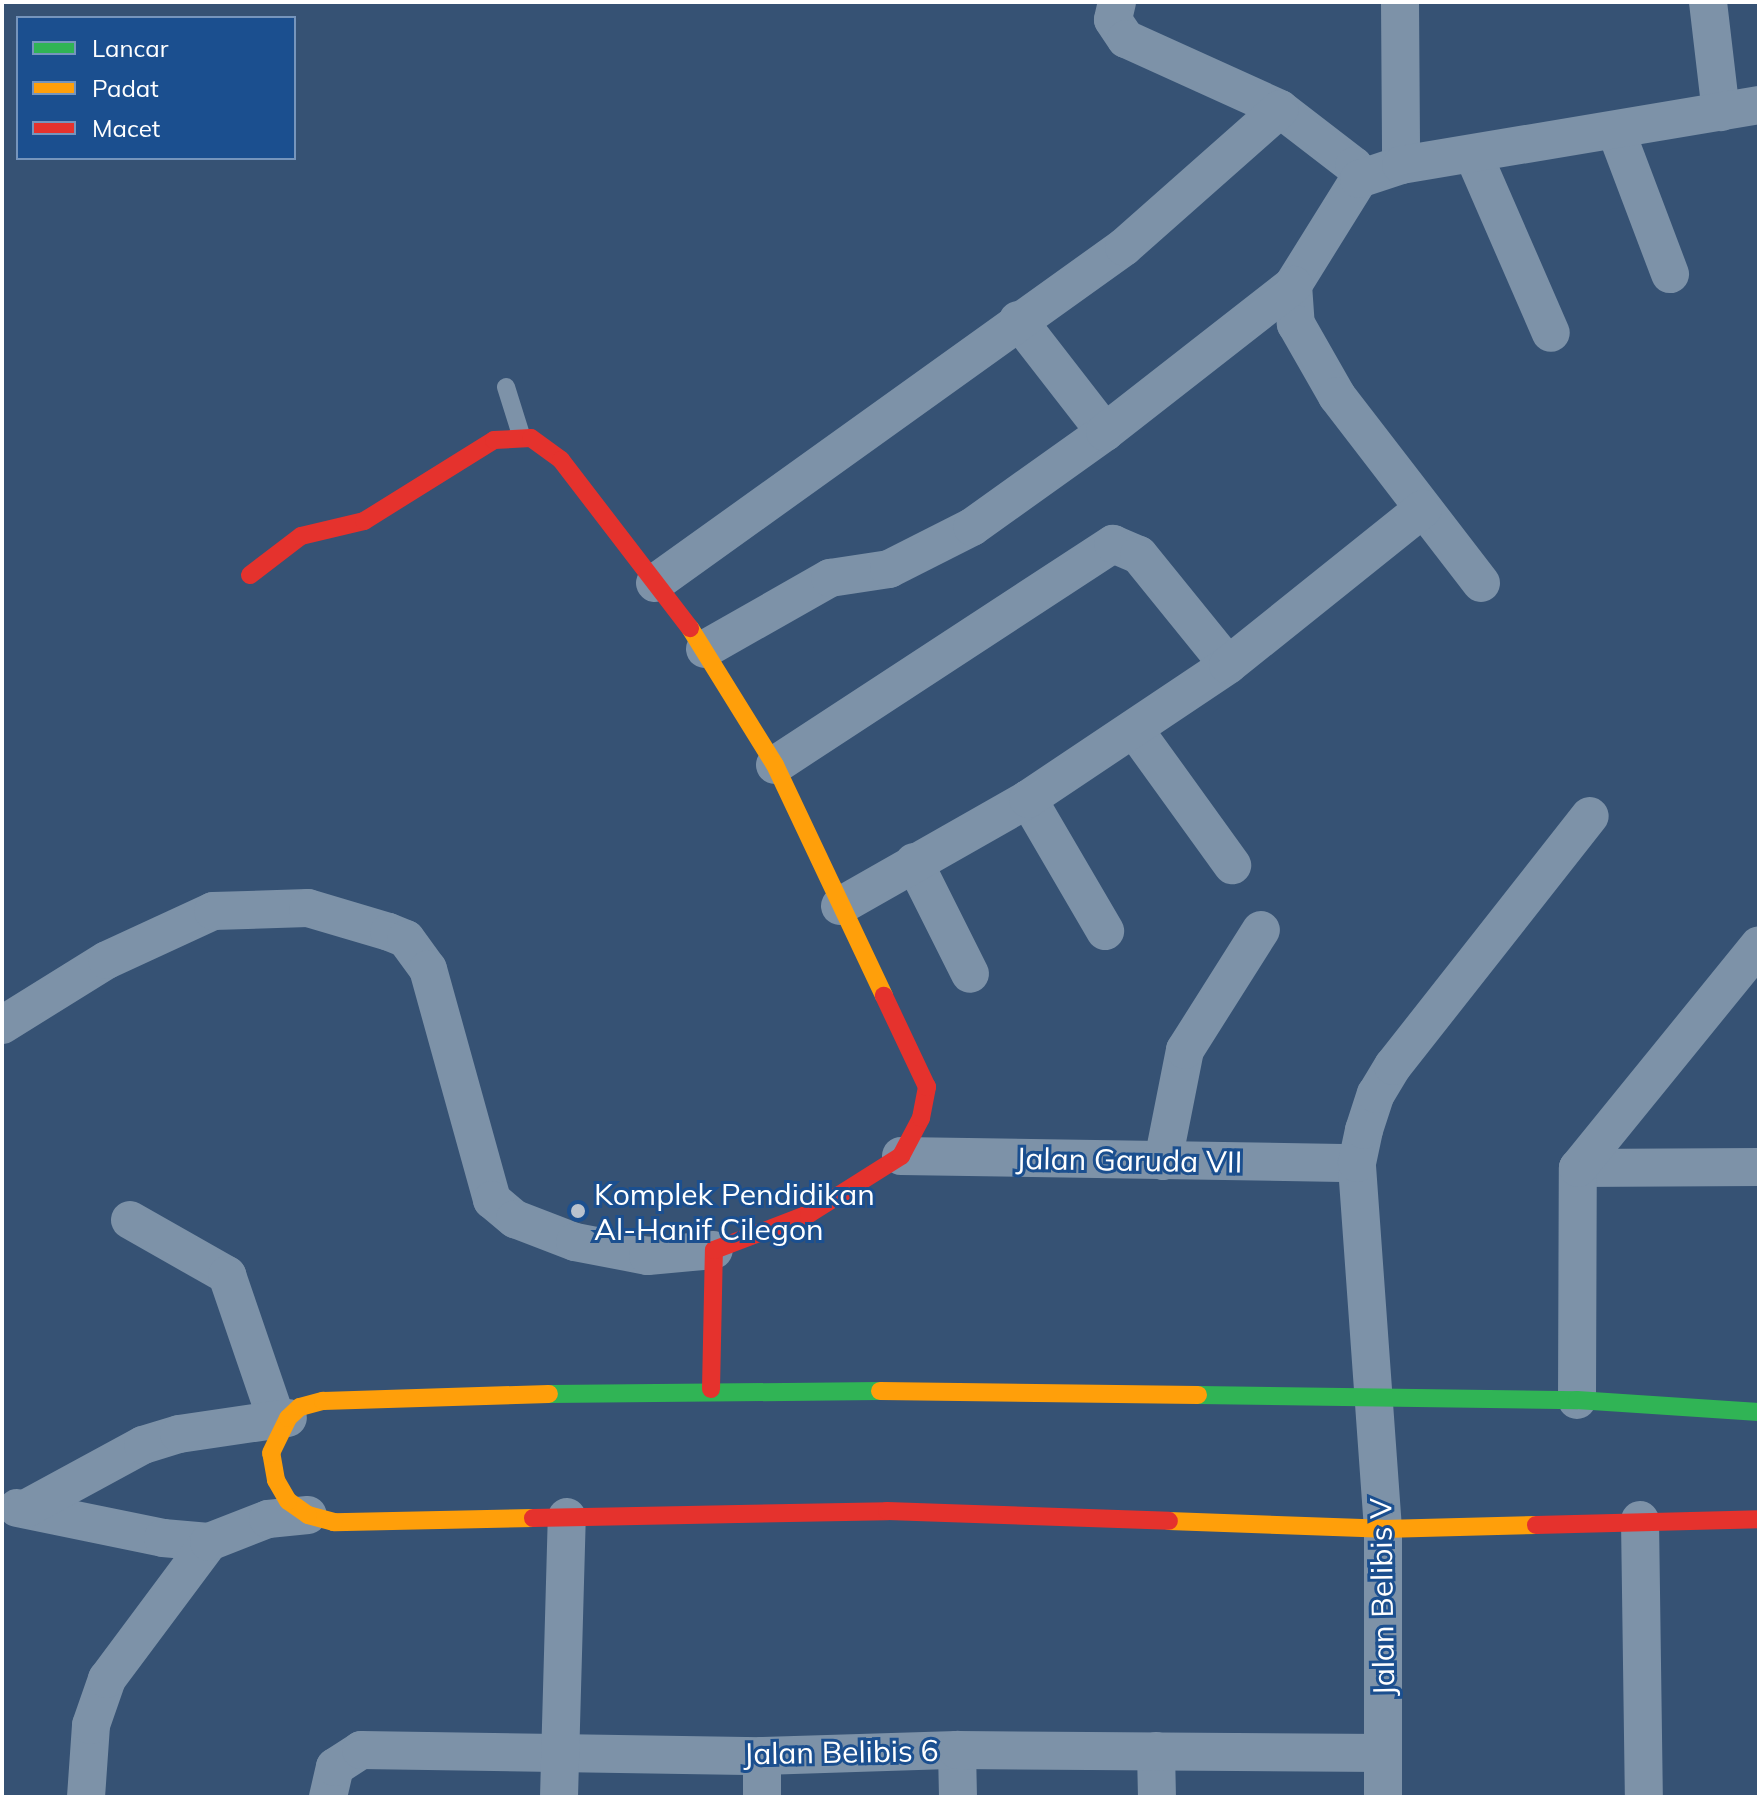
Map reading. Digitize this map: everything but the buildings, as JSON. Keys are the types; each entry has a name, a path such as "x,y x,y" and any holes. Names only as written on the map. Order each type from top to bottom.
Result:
{"street":[{"path":"1117,2 1113,20 1126,39 1280,109 1349,159 1359,179"},
{"path":"1400,2 1401,165"},
{"path":"1708,2 1721,112"},
{"path":"705,649 830,578 889,569 972,527 1105,432 1293,285 1359,179 1401,165 1759,105"},
{"path":"655,583 1124,247 1280,109"},
{"path":"1616,131 1670,274"},
{"path":"1473,154 1551,333"},
{"path":"1293,285 1301,341 1481,583"},
{"path":"1018,320 1105,432"},
{"path":"2,1025 107,960 213,911 308,908 406,939 428,969 466,1094 483,1181 492,1200 515,1219 575,1242 648,1256 714,1250 809,1214 901,1156 921,1118 927,1087 775,765 705,649 561,460 521,435 494,440 364,521 301,536 250,575"},
{"path":"840,906 1028,799 1228,665 1423,509"},
{"path":"775,765 1113,544 1139,555 1228,665"},
{"path":"1134,729 1232,865"},
{"path":"1028,799 1105,931"},
{"name":"Jalan Belibis V","path":"1383,1797 1383,1529 1357,1163 1376,1094 1393,1066 1590,816"},
{"path":"914,862 970,974"},
{"path":"1163,1161 1185,1050 1261,930"},
{"path":"1577,1400 1578,1168 1759,945"},
{"name":"Jalan Garuda VII","path":"901,1156 1357,1163"},
{"path":"1578,1168 1759,1167"},
{"path":"130,1220 227,1275 282,1418 271,1453 276,1480 288,1501 308,1515 334,1522 887,1511 1383,1529 1759,1519"},
{"path":"711,1389 714,1250"},
{"path":"15,1508 143,1445 282,1418 300,1407 323,1401 711,1389 1577,1400 1759,1412"},
{"path":"15,1508 163,1538 209,1542 268,1519 308,1515"},
{"path":"559,1797 567,1517"},
{"path":"1640,1520 1644,1797"},
{"path":"86,1797 91,1725 107,1679 209,1542"},
{"name":"Jalan Belibis 6","path":"328,1797 335,1767 361,1750 762,1756 957,1750 1383,1753"},
{"path":"957,1750 958,1797"},
{"path":"1156,1751 1157,1797"},
{"path":"762,1756 762,1797"}],"lane":[{"path":"506,387 521,435"}],"traffic: fast":[{"path":"549,1394 880,1391"},
{"path":"1198,1395 1577,1400 1759,1412"}],"traffic: slow":[{"path":"690,628 775,765 884,996"},
{"path":"880,1391 1198,1395"},
{"path":"533,1518 334,1522 308,1515 288,1501 276,1480 271,1453 288,1418 300,1407 323,1401 549,1394"},
{"path":"1169,1521 1383,1529 1536,1525"}],"traffic: jam":[{"path":"250,575 301,536 364,521 494,440 531,438 561,460 690,628"},
{"path":"711,1389 714,1250 809,1214 901,1156 921,1118 927,1087 884,996"},
{"path":"533,1518 887,1511 1169,1521"},
{"path":"1536,1525 1759,1519"}],"place":[{"name":"Komplek Pendidikan Al-Hanif Cilegon","path":"578,1211"}]}
